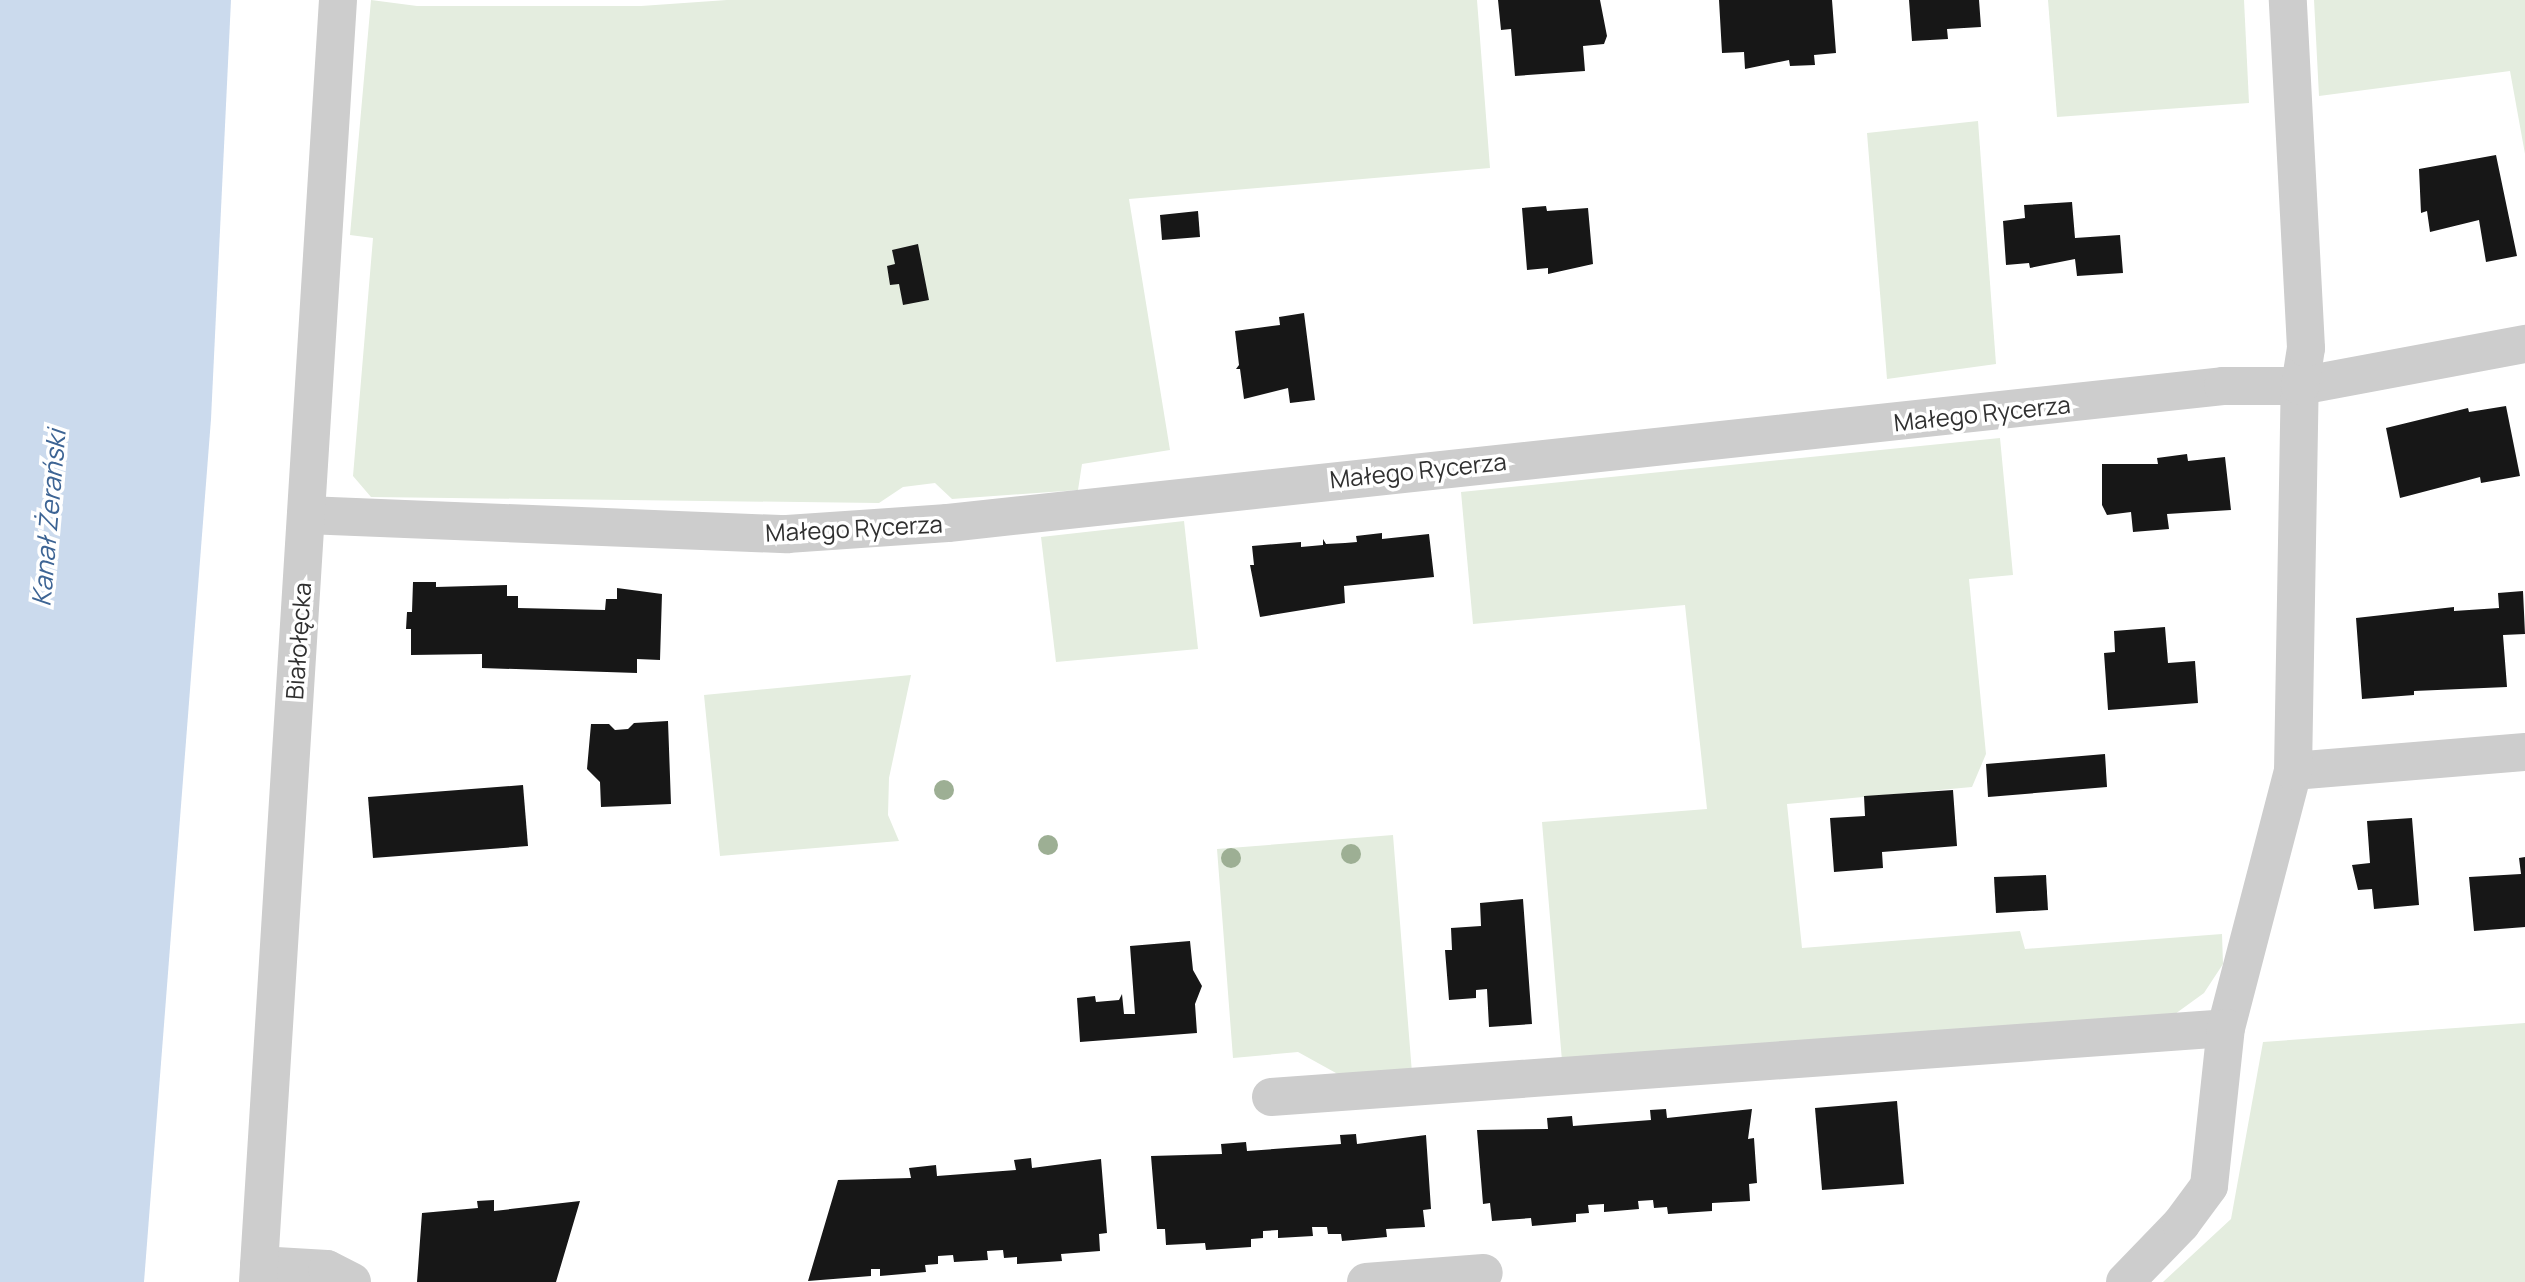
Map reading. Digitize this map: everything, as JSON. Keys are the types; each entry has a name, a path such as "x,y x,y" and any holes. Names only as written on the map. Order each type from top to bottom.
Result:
{"street":[{"name":"Białołęcka","path":"259,1274 338,0"},
{"path":"2125,1282 2181,1224 2209,1186 2226,1028 2293,771 2300,386 2305,348 2288,0"},
{"name":"Małego Rycerza","path":"306,515 787,534 948,523 2223,386 2300,386 2525,344"},
{"path":"2293,771 2525,752"},
{"path":"1271,1097 2226,1028"},
{"path":"259,1274 327,1269 352,1282"},
{"path":"1366,1282 1484,1273"}],"shaded area":[{"path":"371,0 417,6 641,6 727,0 1477,0 1490,168 1129,199 1170,450 1082,464 1078,490 952,499 935,483 903,487 879,503 371,497 353,476 373,238 350,235"},
{"path":"2048,0 2244,0 2249,103 2057,117"},
{"path":"2314,0 2525,0 2525,154 2510,71 2319,96"},
{"path":"1978,121 1996,364 1887,379 1867,133"},
{"path":"2000,438 2013,575 1969,579 1986,754 1972,787 1787,804 1802,948 2020,931 2025,949 2222,934 2223,964 2204,993 2175,1014 1562,1061 1542,822 1707,809 1685,605 1473,624 1461,492"},
{"path":"1184,521 1198,649 1056,662 1041,537"},
{"path":"911,675 889,778 888,815 899,841 720,856 704,695"},
{"path":"1393,835 1412,1073 1345,1078 1298,1052 1233,1058 1217,849"},
{"path":"2525,1023 2525,1282 2163,1282 2231,1219 2263,1042"}],"water":[{"name":"Kanał Żerański","path":"0,0 231,0 211,419 144,1282 0,1282"}],"building":[{"path":"1498,0 1600,0 1607,36 1604,44 1583,46 1585,71 1515,76 1511,29 1501,30"},
{"path":"1719,0 1832,0 1836,53 1814,55 1815,65 1790,66 1789,60 1745,69 1744,52 1722,53"},
{"path":"1909,0 1979,0 1981,27 1947,29 1948,39 1912,41"},
{"path":"2496,155 2517,256 2486,262 2479,220 2430,232 2427,211 2421,213 2419,169"},
{"path":"2072,202 2075,238 2120,235 2123,273 2077,276 2075,259 2030,268 2029,263 2006,265 2003,221 2025,218 2024,205"},
{"path":"1546,206 1547,211 1588,208 1593,264 1548,274 1548,268 1527,270 1522,208"},
{"path":"1198,211 1200,237 1162,240 1160,215"},
{"path":"918,244 929,300 903,305 899,284 890,285 887,266 895,264 892,250"},
{"path":"1304,313 1315,400 1290,403 1288,388 1244,399 1240,369 1236,369 1239,365 1235,331 1280,325 1279,317"},
{"path":"2506,406 2520,476 2481,483 2480,477 2400,498 2386,428 2468,408 2469,412"},
{"path":"2187,454 2188,461 2225,457 2231,510 2167,514 2169,529 2133,532 2131,512 2107,515 2102,505 2102,464 2158,464 2157,458"},
{"path":"1382,533 1382,539 1429,534 1434,577 1344,586 1345,603 1260,617 1250,565 1254,565 1252,546 1301,542 1301,547 1323,545 1323,539 1326,544 1357,542 1356,536"},
{"path":"413,582 436,582 436,587 507,585 507,596 518,596 518,608 605,610 606,599 617,599 617,588 662,594 660,660 637,659 637,673 482,668 482,654 411,655 411,629 406,629 407,612 412,612"},
{"path":"2523,591 2525,634 2503,635 2507,687 2414,691 2414,695 2362,699 2356,618 2454,607 2454,611 2499,608 2498,593"},
{"path":"2165,627 2168,663 2195,661 2198,703 2108,710 2104,653 2115,652 2114,631"},
{"path":"668,721 671,804 601,807 600,782 587,769 591,724 609,724 615,730 628,729 634,723"},
{"path":"2105,754 2107,787 1988,797 1986,764"},
{"path":"523,785 528,846 373,858 368,797"},
{"path":"1953,790 1957,846 1882,852 1883,868 1834,872 1830,818 1865,816 1864,796"},
{"path":"2412,818 2419,905 2374,909 2372,889 2358,890 2352,865 2370,863 2367,821"},
{"path":"2525,857 2525,927 2474,931 2469,877 2521,874 2519,858"},
{"path":"2046,875 2048,910 1996,913 1994,877"},
{"path":"1523,899 1532,1024 1489,1027 1487,989 1476,990 1476,998 1449,1000 1445,950 1452,950 1451,928 1481,926 1480,903"},
{"path":"1190,941 1193,970 1202,986 1195,1004 1197,1033 1080,1042 1077,998 1095,996 1096,1002 1119,1000 1122,994 1124,1014 1135,1014 1130,946"},
{"path":"1897,1101 1904,1184 1822,1190 1815,1108"},
{"path":"1666,1109 1667,1118 1752,1109 1748,1139 1754,1138 1757,1183 1749,1184 1750,1201 1712,1203 1712,1211 1668,1214 1667,1207 1654,1208 1653,1200 1638,1201 1639,1209 1604,1212 1604,1204 1588,1205 1589,1213 1576,1214 1576,1222 1532,1226 1531,1218 1492,1221 1490,1203 1483,1204 1477,1130 1548,1129 1547,1118 1572,1116 1573,1126 1651,1120 1650,1110"},
{"path":"1356,1134 1357,1144 1426,1135 1431,1209 1423,1210 1425,1227 1386,1229 1387,1237 1342,1241 1341,1234 1328,1234 1327,1227 1312,1227 1313,1236 1278,1238 1278,1230 1263,1231 1263,1238 1251,1239 1251,1247 1206,1250 1205,1243 1166,1245 1165,1229 1157,1229 1151,1156 1222,1154 1221,1144 1246,1142 1247,1151 1341,1144 1340,1135"},
{"path":"1031,1158 1032,1168 1101,1159 1107,1233 1099,1234 1100,1251 1061,1254 1062,1261 1017,1264 1017,1257 1004,1258 1003,1250 987,1251 988,1260 954,1262 953,1255 938,1256 938,1264 925,1265 926,1272 880,1276 880,1269 871,1269 871,1276 808,1281 838,1180 911,1178 909,1168 936,1165 937,1176 1016,1170 1014,1160"},
{"path":"494,1200 494,1211 580,1201 556,1282 417,1282 422,1213 478,1208 477,1201"}]}
